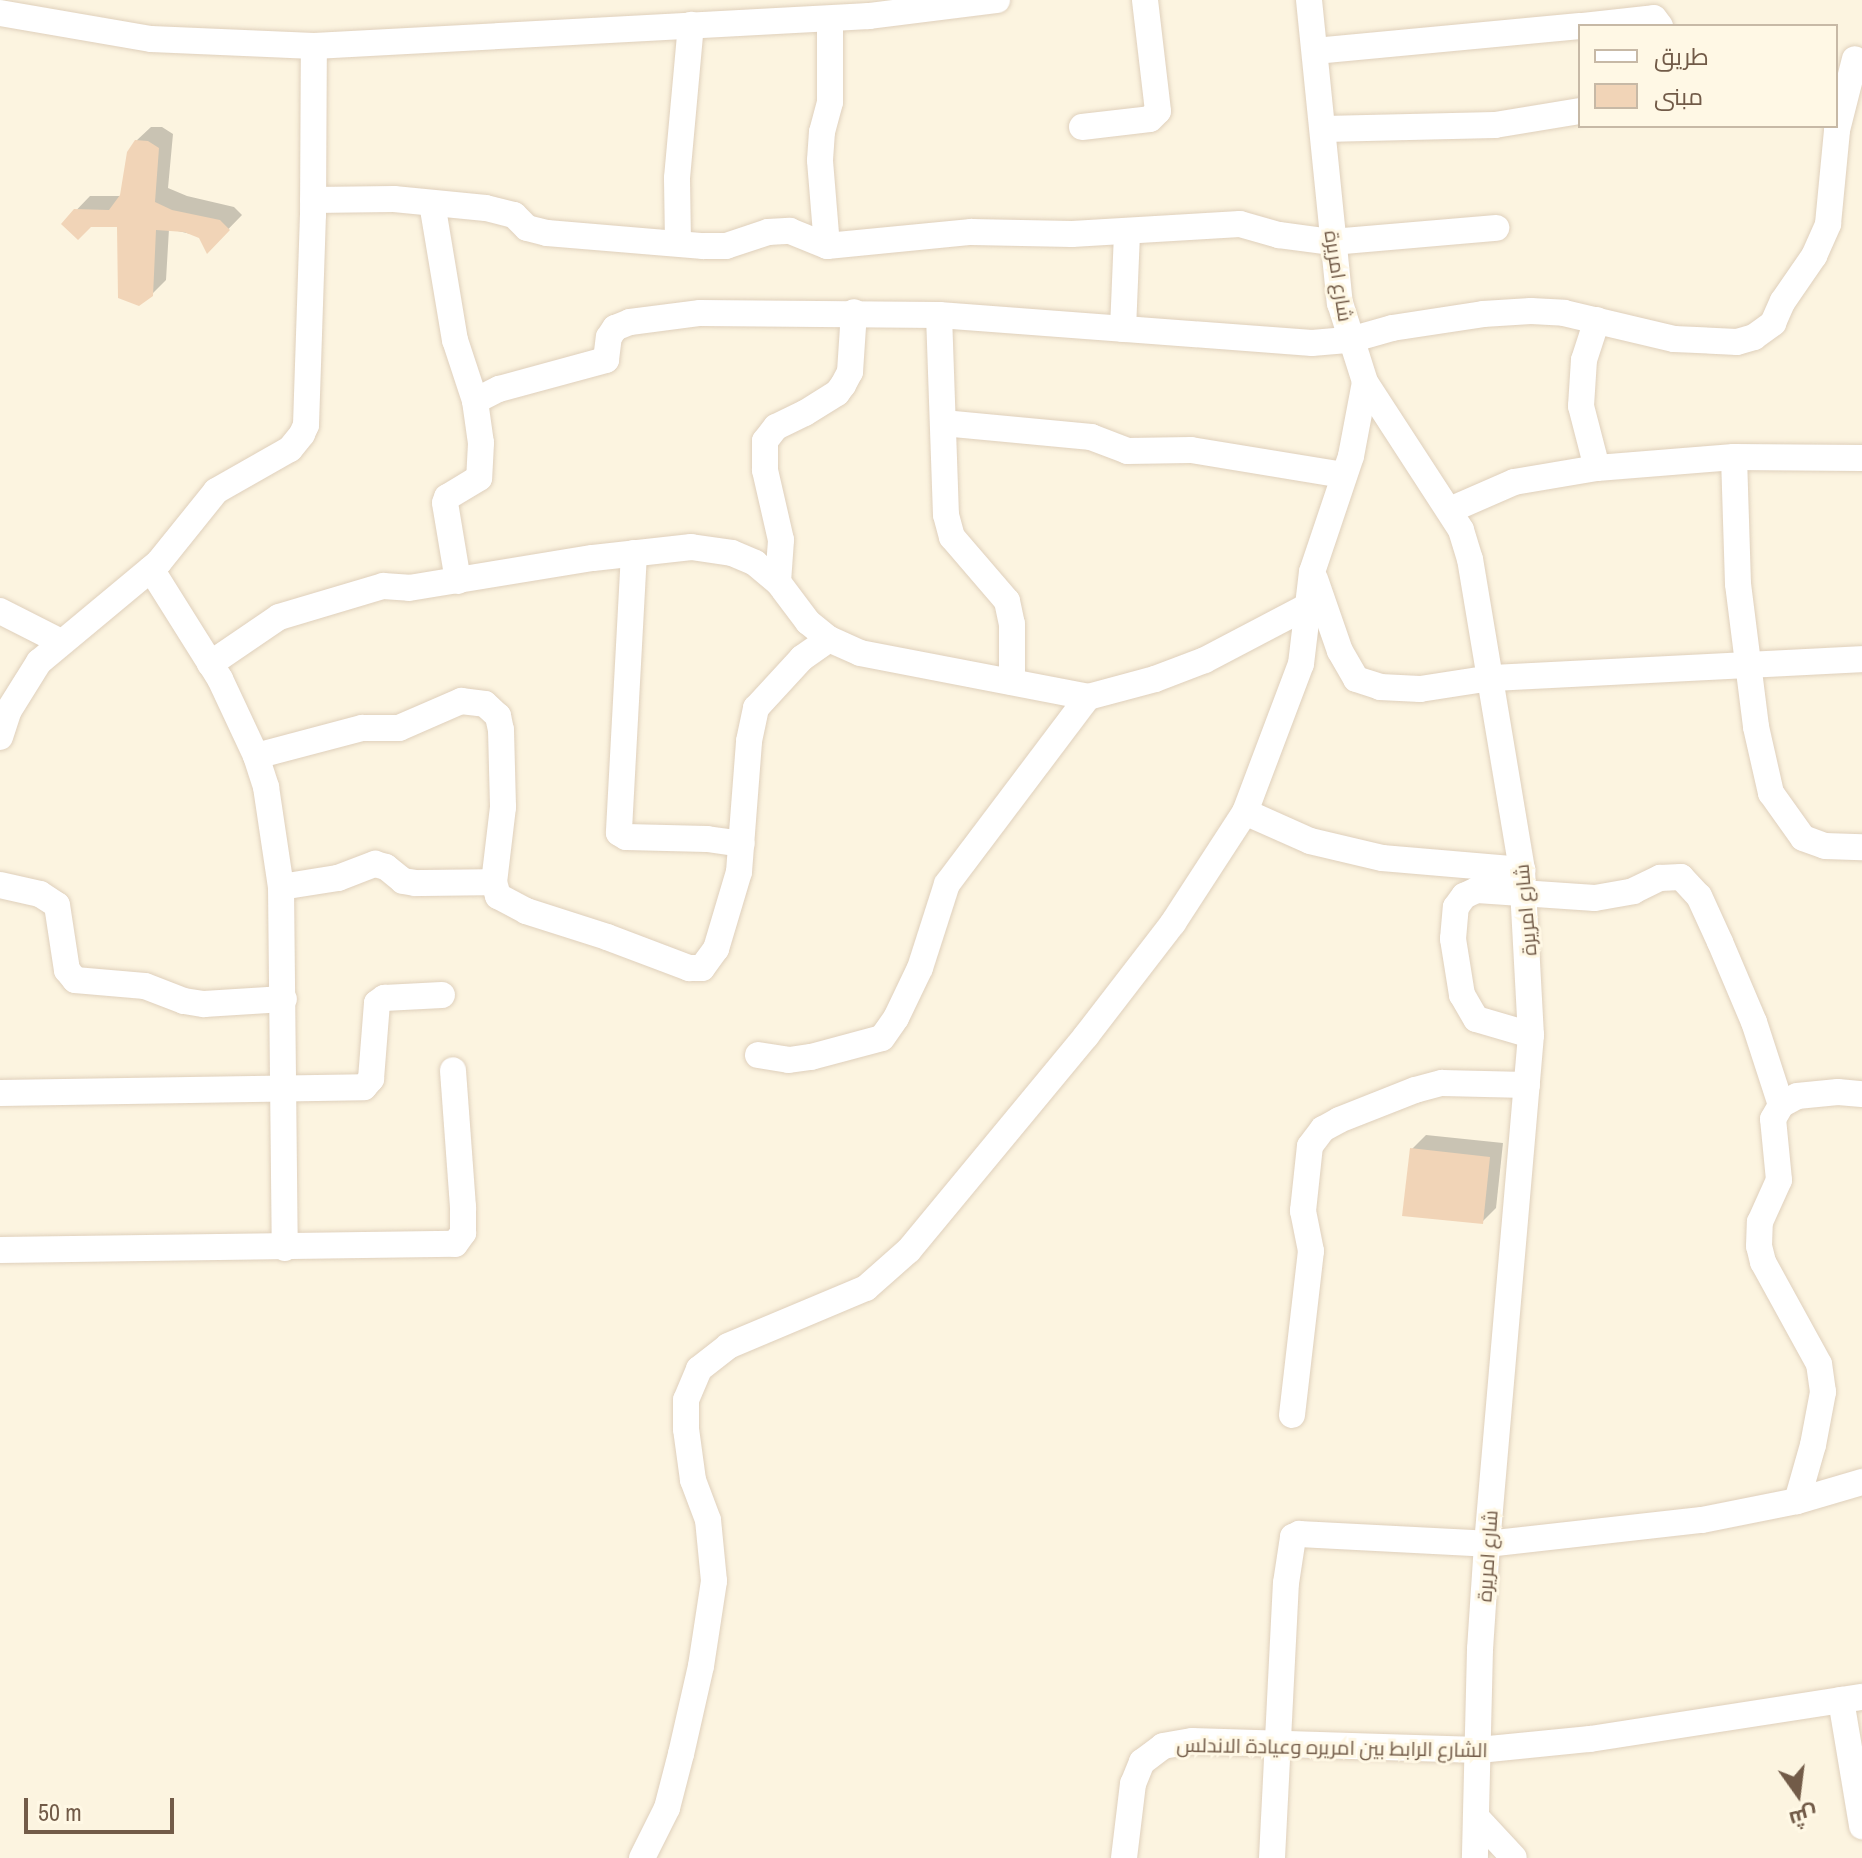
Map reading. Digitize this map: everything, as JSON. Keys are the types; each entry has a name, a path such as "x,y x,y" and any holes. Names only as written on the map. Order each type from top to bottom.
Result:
{"street":[{"path":"0,13 151,39 314,46 830,19 915,13 997,0"},
{"path":"1082,127 1150,119 1158,111 1145,0"},
{"name":"شارع امريرة","path":"1309,0 1340,303 1365,382 1450,510 1470,559 1524,883 1531,1035 1487,1544 1480,1649 1475,1858"},
{"path":"1599,24 1654,18 1658,24"},
{"path":"827,246 820,160 822,132 830,102 830,19"},
{"path":"678,243 677,178 691,25"},
{"path":"1315,51 1578,26"},
{"path":"0,737 23,684 61,642 151,569 216,491 290,449 302,434 306,425 313,200 314,46"},
{"path":"1838,125 1851,59"},
{"path":"1324,129 1495,125 1578,111"},
{"path":"475,401 499,389 606,360 609,337 615,328 630,322 700,313 939,315 1312,343 1350,340 1392,328 1483,314 1531,311 1597,320 1708,343 1754,337 1773,323 1783,301 1814,256 1828,224 1837,128"},
{"path":"313,200 432,203 514,215 527,228 547,233 726,246 768,232 790,231 827,246 971,232 1127,232 1240,224 1279,235 1332,242 1496,228"},
{"path":"432,203 455,340 475,401 481,470 473,484 447,497 445,503 458,581"},
{"path":"1123,329 1127,232"},
{"path":"778,582 781,540 765,470 765,441 776,427 837,393 843,385 850,372 854,312"},
{"path":"939,315 946,515 952,537 1007,601 1012,624 1012,682"},
{"path":"1597,320 1584,360 1581,406 1597,468"},
{"path":"642,1858 667,1808 701,1666 714,1581 708,1520 693,1480 686,1429 686,1400 699,1369 728,1346 866,1288 909,1250 1048,1083 1163,936 1245,812 1301,664 1312,572 1358,431 1365,382"},
{"path":"943,423 1091,437 1127,451 1191,450 1344,475"},
{"path":"1734,457 1738,584 1763,769 1779,808 1803,838 1825,846 1862,847"},
{"path":"1450,510 1514,482 1597,468 1734,457 1862,458"},
{"path":"210,664 279,617 383,586 409,588 691,547 732,553 755,563 778,582 808,622 829,639 879,658 1088,697 1155,679 1205,660 1308,606"},
{"path":"634,553 619,833 626,837 707,839 742,844"},
{"path":"151,569 210,664 256,756 266,787 281,887 285,1248"},
{"path":"1312,572 1340,651 1356,679 1380,687 1420,689 1491,678 1862,659"},
{"path":"0,611 61,642"},
{"path":"256,756 362,728 399,728 461,701 485,704 498,716 501,730 503,807 494,882 498,896 526,911 689,968 702,968 716,949 729,911 742,844 749,741 756,708 802,658 829,639"},
{"path":"758,1055 789,1060 811,1057 882,1038 896,1018 925,956 947,884 1088,697"},
{"path":"1245,812 1310,841 1382,858 1595,898 1633,891 1660,878 1681,877 1699,896 1720,942 1754,1022 1781,1105"},
{"path":"281,887 338,878 375,864 386,867 403,881 415,883 494,882"},
{"path":"1524,883 1477,890 1464,896 1456,907 1453,939 1462,995 1476,1019 1531,1035"},
{"path":"0,885 40,894 57,905 67,970 75,980 145,986 184,1001 204,1004 284,999"},
{"path":"0,1093 368,1085 377,1003 384,998 442,995"},
{"path":"0,1250 450,1246 460,1241 463,1207 453,1070"},
{"path":"1292,1415 1311,1251 1303,1211 1310,1146 1323,1129 1339,1120 1415,1090 1442,1083 1527,1085"},
{"path":"1797,1501 1823,1392 1819,1364 1763,1262 1759,1246 1760,1222 1779,1180 1773,1119 1781,1105 1797,1096 1838,1092 1862,1094"},
{"path":"1272,1858 1286,1583 1293,1537 1299,1534 1487,1544 1702,1520 1797,1501 1862,1482"},
{"path":"1851,1699 1862,1826"},
{"name":"الشارع الرابط بين امريره وعيادة الاندلس","path":"1124,1858 1133,1784 1142,1762 1163,1746 1192,1741 1479,1750 1590,1739 1851,1699"},
{"path":"1477,1818 1514,1858"}],"building":[{"path":"135,140 148,141 159,148 155,202 172,210 220,220 230,230 207,254 199,238 184,232 156,230 153,296 139,306 118,298 117,227 91,227 78,240 61,224 74,209 109,210 120,195 127,152"},
{"path":"1410,1148 1490,1157 1483,1224 1402,1216"}]}
